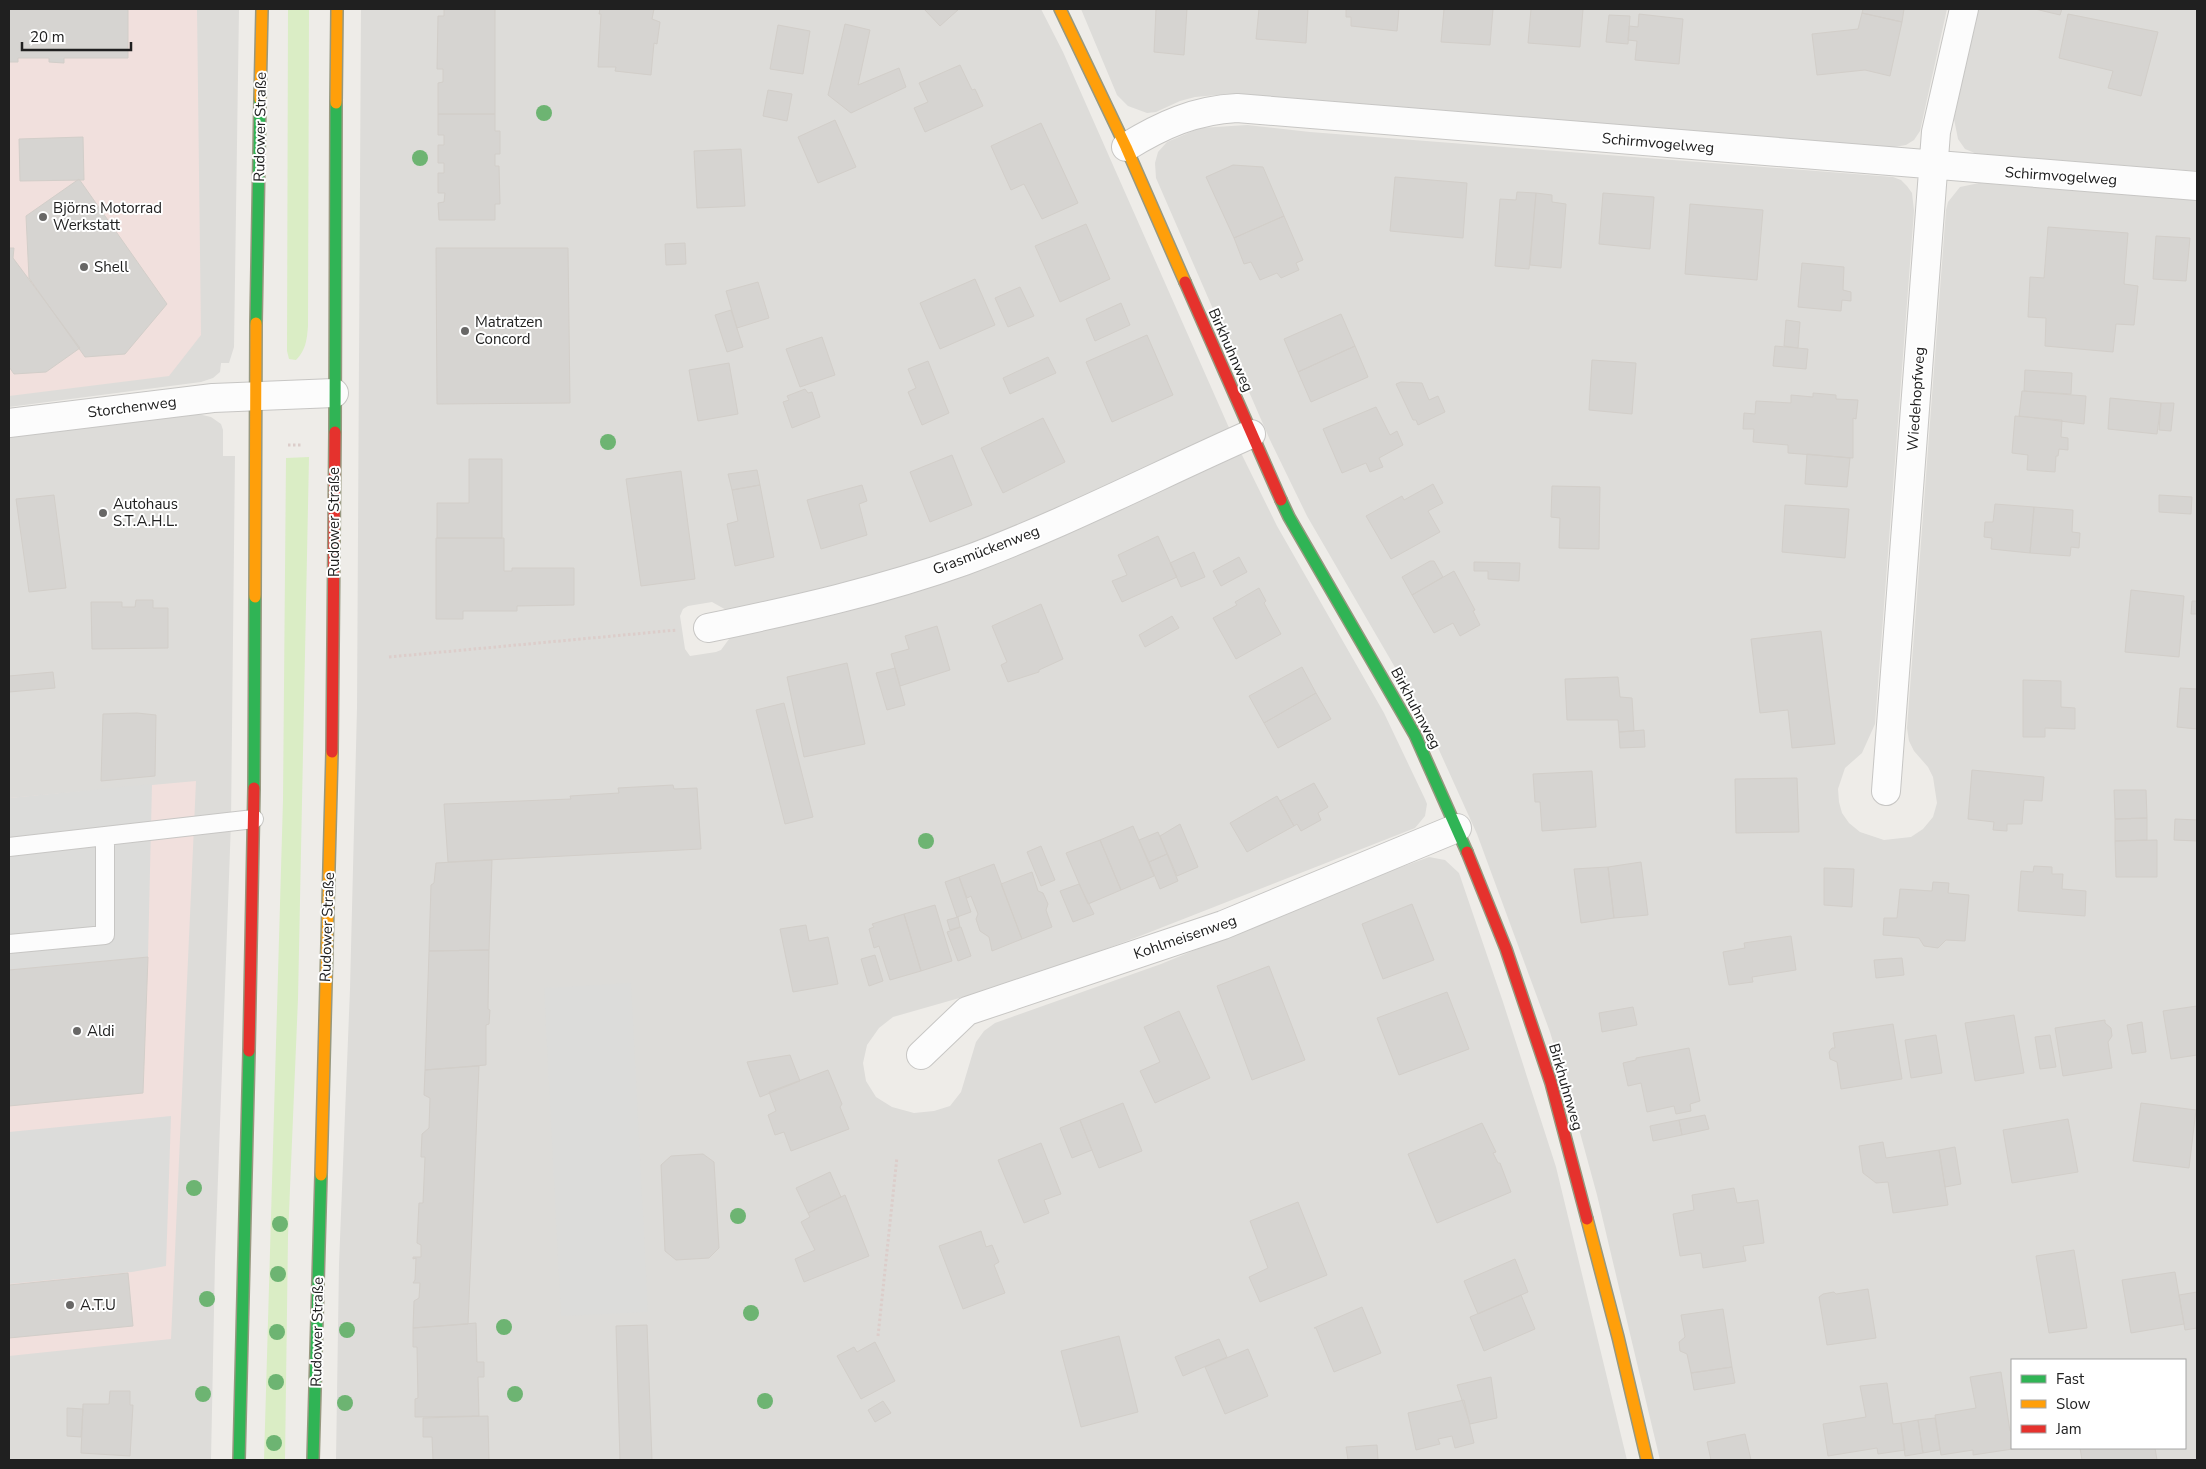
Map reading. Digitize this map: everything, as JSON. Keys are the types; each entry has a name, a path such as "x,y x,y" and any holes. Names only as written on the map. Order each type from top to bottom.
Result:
{"main road":[{"name":"Rudower Straße","path":"239,1460 254,819 255,395 262,9"},
{"name":"Rudower Straße","path":"313,1460 333,707 337,9"},
{"name":"Birkhuhnweg","path":"1060,9 1126,147 1289,517 1415,735 1458,828 1506,949 1551,1083 1618,1337 1647,1460"}],"street":[{"name":"Wiedehopfweg","path":"1886,791 1936,132 1964,9"},
{"name":"Schirmvogelweg","path":"1126,147 1156,129 1191,115 1212,109 1237,108 2197,186"},
{"path":"255,395 334,393"},
{"name":"Storchenweg","path":"9,423 213,398 255,395"},
{"name":"Grasmückenweg","path":"708,628 843,599 964,560 1044,528 1251,434"},
{"name":"Kohlmeisenweg","path":"921,1055 967,1011 1223,925 1458,828"}],"lane":[{"path":"9,847 254,819"},
{"path":"9,944 104,935 105,836"}],"path":[{"path":"284,444 310,445"},
{"path":"389,657 708,628"},
{"path":"878,1336 897,1157"}],"shaded area":[{"path":"9,9 239,9 234,347 229,363 221,363 220,372 213,378 201,382 9,407"},
{"path":"9,9 197,9 201,335 169,376 9,396"},
{"path":"361,9 1041,9 1063,52 1230,430 1042,518 910,569 730,612 712,602 688,606 683,609 680,616 685,649 690,656 716,652 721,650 732,635 1238,452 1242,455 1277,526 1384,713 1427,804 1425,816 1415,828 1135,938 1022,980 893,1017 879,1028 867,1045 863,1063 866,1081 876,1097 892,1107 914,1113 934,1111 950,1106 961,1092 976,1042 984,1031 995,1023 1161,964 1355,884 1429,857 1445,860 1459,873 1556,1167 1627,1460 336,1460 339,1264 350,989 357,708"},
{"path":"1081,9 1947,9 1920,131 1914,140 1906,145 1894,147 1217,95 1195,97 1180,101 1156,112 1147,113 1128,106 1117,95"},
{"path":"1978,9 2197,9 2197,171 1977,154 1965,149 1958,139 1954,119"},
{"path":"1247,125 1310,132 1893,177 1901,180 1912,193 1914,211 1875,724 1862,753 1845,768 1838,789 1842,813 1849,823 1860,832 1884,840 1911,837 1923,829 1933,817 1937,803 1933,777 1928,767 1914,751 1909,741 1907,728 1948,202 1960,187 1979,183 2197,200 2197,1460 1660,1460 1597,1195 1576,1118 1550,1032 1477,834 1425,719 1307,516 1270,440 1156,178 1155,163 1158,152 1167,142 1200,128"},
{"path":"194,413 211,417 221,424 223,430 223,456 235,456 231,822 215,1261 211,1460 9,1460 9,436"},
{"path":"196,781 171,1339 9,1356 9,798"},
{"path":"152,784 148,957 9,970 9,798"},
{"path":"631,983 648,1312 561,1316 544,988"},
{"path":"171,1116 166,1266 132,1272 9,1284 9,1132"}],"green space":[{"path":"288,9 309,9 308,326 304,348 296,360 289,359 287,351"},
{"path":"309,457 298,999 288,1236 285,1460 264,1460 283,800 286,458"}],"building":[{"path":"9,9 128,9 128,58 64,58 64,63 49,62 49,58 18,58 18,62 9,62"},
{"path":"444,9 495,9 495,114 438,114 438,83 443,82 443,69 437,69 438,16 444,16"},
{"path":"600,9 654,9 652,19 660,22 657,44 654,43 651,75 615,71 616,67 598,67"},
{"path":"924,9 959,9 940,26"},
{"path":"1156,9 1187,9 1184,55 1154,52"},
{"path":"1259,9 1308,9 1306,43 1256,39"},
{"path":"1346,9 1399,9 1397,31 1351,26 1351,17 1346,17"},
{"path":"1444,9 1493,9 1490,45 1441,42"},
{"path":"1531,9 1583,9 1580,47 1528,43"},
{"path":"1863,9 1904,9 1902,22 1862,13"},
{"path":"2035,9 2062,9 2060,15"},
{"path":"1862,13 1902,22 1890,76 1865,70 1817,75 1812,34 1858,29"},
{"path":"1639,14 1683,19 1679,64 1635,60 1637,41 1628,40 1629,26 1638,27"},
{"path":"2068,14 2158,32 2141,96 2108,88 2113,71 2059,58"},
{"path":"1609,15 1630,16 1628,44 1606,42"},
{"path":"845,24 870,30 858,85 899,68 906,87 851,113 828,95"},
{"path":"778,25 810,31 803,74 770,69"},
{"path":"960,65 972,90 975,89 983,106 925,132 914,108 928,102 919,83"},
{"path":"768,90 792,94 787,121 763,116"},
{"path":"438,114 495,114 495,131 500,131 500,154 495,154 495,166 499,166 500,204 495,204 495,220 439,220 438,203 444,202 445,193 438,193 438,173 444,173 444,163 438,163 438,145 444,145 444,135 438,135"},
{"path":"835,120 856,167 818,183 798,137"},
{"path":"1041,123 1078,203 1042,219 1024,184 1011,190 991,146"},
{"path":"83,137 84,180 20,181 19,139"},
{"path":"741,149 745,206 697,208 694,151"},
{"path":"1233,165 1263,167 1284,216 1234,238 1206,177"},
{"path":"1395,177 1467,183 1463,238 1390,231"},
{"path":"79,179 167,304 125,354 85,357 29,278 26,216"},
{"path":"1517,192 1536,193 1529,269 1495,266 1500,199 1516,200"},
{"path":"1536,193 1552,195 1552,202 1566,204 1561,268 1530,265"},
{"path":"1603,193 1654,197 1650,249 1599,244"},
{"path":"1690,204 1763,210 1757,280 1685,274"},
{"path":"1284,216 1303,260 1296,263 1299,270 1281,278 1277,273 1260,280 1251,262 1244,264 1234,238"},
{"path":"1086,224 1110,279 1060,302 1035,246"},
{"path":"2048,227 2128,233 2124,284 2138,286 2134,325 2116,324 2113,352 2045,346 2046,318 2028,317 2030,277 2044,278"},
{"path":"2156,236 2190,238 2186,281 2153,279"},
{"path":"685,243 686,264 666,265 665,244"},
{"path":"9,248 14,248 13,258 80,348 46,372 14,374 9,367"},
{"path":"436,248 568,248 570,403 437,404"},
{"path":"1802,263 1844,267 1843,290 1851,292 1851,301 1842,300 1841,311 1798,307"},
{"path":"975,279 995,325 940,349 920,303"},
{"path":"758,282 769,318 737,328 726,291"},
{"path":"1020,287 1034,316 1008,327 995,298"},
{"path":"1121,303 1130,325 1095,341 1086,319"},
{"path":"731,310 743,347 727,352 715,315"},
{"path":"1341,314 1355,346 1298,372 1284,339"},
{"path":"1786,320 1800,322 1798,348 1784,346"},
{"path":"1147,335 1173,395 1112,422 1086,362"},
{"path":"822,337 835,375 800,387 786,349"},
{"path":"1355,346 1368,377 1311,402 1298,372"},
{"path":"1775,346 1808,349 1806,369 1773,366"},
{"path":"1048,357 1056,373 1010,394 1003,378"},
{"path":"1592,360 1636,363 1632,414 1589,410"},
{"path":"928,361 949,413 922,425 908,392 916,388 908,369"},
{"path":"729,363 738,414 698,421 689,370"},
{"path":"2025,370 2072,373 2071,394 2024,391"},
{"path":"1401,382 1422,383 1429,400 1438,396 1445,412 1418,425 1416,420 1413,420 1396,384"},
{"path":"805,389 808,393 812,392 820,417 792,428 783,402 789,400 787,396"},
{"path":"2022,391 2086,396 2084,424 2019,416"},
{"path":"1813,393 1836,395 1836,399 1858,400 1856,419 1853,418 1853,458 1788,453 1788,445 1753,442 1754,429 1743,429 1744,413 1755,414 1756,401 1791,403 1791,395 1813,397"},
{"path":"2110,398 2161,403 2157,434 2108,429"},
{"path":"2161,403 2174,403 2171,431 2159,430"},
{"path":"1376,407 1390,435 1397,431 1403,445 1379,458 1383,467 1370,472 1366,463 1342,473 1323,429"},
{"path":"2015,416 2062,420 2061,437 2068,438 2068,450 2059,449 2058,456 2056,456 2055,472 2027,470 2028,455 2012,453"},
{"path":"1043,418 1065,462 1003,493 981,448"},
{"path":"1807,454 1850,458 1847,487 1805,484"},
{"path":"952,455 972,505 930,522 910,472"},
{"path":"469,459 502,459 502,538 437,538 437,503 469,503"},
{"path":"757,470 760,485 732,490 728,474"},
{"path":"681,471 695,579 641,586 626,479"},
{"path":"1433,484 1443,503 1428,511 1440,532 1391,559 1366,516 1402,496 1404,500"},
{"path":"760,485 774,557 735,566 727,524 738,521 732,490"},
{"path":"862,485 867,501 859,504 867,535 821,549 807,500"},
{"path":"1552,486 1600,487 1599,549 1559,548 1560,518 1551,517"},
{"path":"54,495 66,588 29,592 16,499"},
{"path":"2159,495 2192,497 2191,514 2159,512"},
{"path":"1995,504 2034,507 2030,553 1991,549 1992,538 1984,537 1985,522 1993,522"},
{"path":"1785,505 1849,509 1845,558 1782,552"},
{"path":"2034,507 2073,510 2072,532 2080,533 2079,548 2071,547 2070,556 2030,553"},
{"path":"1158,536 1177,577 1122,602 1112,581 1127,575 1118,555"},
{"path":"436,538 504,538 504,571 512,571 512,568 574,568 574,605 517,606 517,611 463,611 463,619 436,619"},
{"path":"1194,552 1205,577 1181,587 1170,563"},
{"path":"1239,557 1247,572 1221,586 1213,571"},
{"path":"1430,561 1434,561 1443,577 1412,595 1402,577"},
{"path":"1474,562 1520,563 1519,581 1488,579 1488,571 1474,571"},
{"path":"1454,571 1475,610 1473,611 1480,625 1460,636 1453,623 1434,633 1412,595"},
{"path":"1259,588 1266,601 1264,603 1281,634 1236,659 1213,618 1237,605 1235,602"},
{"path":"2131,590 2184,596 2179,657 2125,652"},
{"path":"136,600 153,600 153,608 168,608 168,648 92,649 91,602 122,602 122,607 135,607"},
{"path":"2192,601 2197,601 2197,614 2191,614"},
{"path":"1041,604 1063,659 1039,670 1039,672 1008,682 1001,665 1007,662 992,626"},
{"path":"1172,616 1179,628 1145,647 1139,635"},
{"path":"937,626 950,670 900,686 891,654 909,649 905,636"},
{"path":"1821,631 1835,744 1792,748 1788,710 1760,713 1751,639"},
{"path":"847,663 865,744 804,757 787,677"},
{"path":"1302,667 1316,693 1264,723 1249,696"},
{"path":"895,668 905,705 887,710 876,673"},
{"path":"53,672 55,688 9,692 9,676"},
{"path":"1618,677 1620,697 1632,698 1634,731 1619,732 1618,720 1567,720 1565,679"},
{"path":"2023,680 2061,681 2061,707 2075,708 2075,729 2045,728 2045,737 2023,737"},
{"path":"2180,688 2197,689 2197,729 2177,727"},
{"path":"1316,693 1331,719 1278,748 1264,723"},
{"path":"784,703 813,817 785,824 756,710"},
{"path":"137,713 156,715 155,776 101,781 103,714"},
{"path":"1644,730 1645,747 1620,748 1619,732"},
{"path":"1972,770 2044,777 2042,801 2024,800 2022,824 2007,824 2007,831 1993,830 1994,822 1968,819"},
{"path":"1592,771 1596,827 1542,831 1540,802 1535,802 1533,774"},
{"path":"1797,778 1799,832 1736,833 1735,779"},
{"path":"1314,783 1328,807 1318,813 1321,820 1301,831 1297,824 1294,826 1280,801"},
{"path":"673,785 674,789 697,788 701,849 448,862 444,804 571,799 570,796 619,793 618,788"},
{"path":"2114,790 2146,790 2147,818 2115,819"},
{"path":"1277,796 1294,826 1247,852 1230,823"},
{"path":"2147,818 2147,840 2115,841 2115,819"},
{"path":"2175,819 2197,820 2197,841 2174,840"},
{"path":"1180,824 1198,867 1177,876 1160,836"},
{"path":"1133,826 1154,876 1121,890 1100,840"},
{"path":"1158,832 1167,854 1149,862 1139,840"},
{"path":"1100,840 1121,890 1088,904 1066,853"},
{"path":"2157,840 2157,877 2116,877 2115,841"},
{"path":"1041,846 1055,880 1041,886 1027,852"},
{"path":"1167,854 1178,881 1160,889 1149,862"},
{"path":"492,860 489,950 429,951 431,885 434,883 436,863"},
{"path":"1641,862 1648,915 1614,918 1608,867"},
{"path":"994,864 1022,939 992,951 989,937 980,931 976,919 978,914 971,896 967,898 959,877"},
{"path":"2034,866 2052,867 2052,874 2063,874 2062,889 2086,891 2085,916 2018,911 2021,871 2033,872"},
{"path":"1608,867 1614,918 1581,923 1574,869"},
{"path":"1824,868 1854,869 1852,907 1824,905"},
{"path":"1032,872 1038,891 1043,893 1048,904 1046,910 1052,927 1022,939 1001,884"},
{"path":"959,877 971,912 957,917 945,882"},
{"path":"1933,882 1949,883 1948,893 1969,895 1965,941 1946,940 1938,948 1924,946 1919,938 1883,935 1884,918 1897,918 1900,889 1932,891"},
{"path":"1079,884 1094,914 1073,922 1060,891"},
{"path":"1412,904 1434,960 1383,979 1362,924"},
{"path":"935,905 952,961 921,971 904,914"},
{"path":"904,914 921,971 890,980 879,946 874,948 869,929 874,927 872,924"},
{"path":"958,917 960,927 950,930 947,920"},
{"path":"806,925 809,941 828,937 838,984 793,992 780,929"},
{"path":"961,927 971,956 958,961 947,932"},
{"path":"1791,936 1796,970 1752,977 1753,982 1729,985 1723,952 1745,948 1744,943"},
{"path":"489,950 488,1009 490,1010 489,1024 486,1025 486,1065 425,1070 429,951"},
{"path":"875,955 883,981 869,986 861,959"},
{"name":"Aldi","path":"148,957 143,1093 9,1106 9,970"},
{"path":"1902,958 1904,975 1876,978 1874,960"},
{"path":"1269,966 1305,1060 1252,1080 1217,986"},
{"path":"1447,992 1469,1049 1399,1075 1377,1018"},
{"path":"2197,1006 2197,1055 2171,1059 2163,1011"},
{"path":"1633,1007 1637,1025 1602,1032 1599,1013"},
{"path":"1179,1011 1210,1078 1155,1103 1140,1071 1160,1062 1144,1027"},
{"path":"2014,1015 2024,1073 1975,1081 1965,1023"},
{"path":"2105,1020 2105,1023 2111,1028 2112,1036 2108,1042 2112,1068 2063,1076 2055,1028"},
{"path":"2142,1022 2146,1052 2132,1054 2127,1025"},
{"path":"1893,1024 1902,1079 1841,1089 1837,1062 1830,1059 1829,1052 1832,1048 1835,1048 1833,1033"},
{"path":"1936,1035 1942,1073 1911,1078 1905,1040"},
{"path":"2050,1035 2056,1067 2040,1069 2035,1037"},
{"path":"1689,1048 1700,1101 1690,1104 1691,1111 1676,1114 1674,1106 1647,1112 1641,1083 1628,1086 1623,1063 1636,1060 1636,1058"},
{"path":"790,1055 800,1081 760,1097 747,1062"},
{"path":"479,1066 468,1324 413,1328 414,1301 419,1298 420,1283 413,1283 415,1280 416,1258 413,1259 413,1257 421,1257 421,1245 417,1243 419,1203 423,1203 425,1157 421,1157 422,1134 429,1128 430,1098 424,1095 425,1070"},
{"path":"828,1070 842,1104 840,1107 849,1129 791,1151 784,1132 775,1135 768,1115 776,1111 769,1092"},
{"path":"1123,1103 1142,1151 1099,1168 1080,1120"},
{"path":"2141,1103 2196,1110 2189,1168 2133,1161"},
{"path":"1705,1115 1709,1129 1682,1135 1679,1120"},
{"path":"2068,1119 2078,1172 2012,1183 2003,1130"},
{"path":"1080,1120 1092,1150 1072,1158 1060,1128"},
{"path":"1679,1120 1682,1135 1653,1141 1650,1126"},
{"path":"1482,1123 1496,1152 1493,1153 1498,1163 1500,1163 1511,1192 1437,1223 1408,1154"},
{"path":"1883,1142 1886,1158 1939,1150 1948,1205 1893,1213 1888,1182 1876,1183 1863,1173 1859,1146"},
{"path":"1041,1143 1061,1194 1044,1200 1049,1213 1024,1223 998,1160"},
{"path":"1955,1147 1961,1184 1945,1187 1939,1150"},
{"path":"703,1154 714,1162 719,1248 709,1258 676,1260 665,1251 661,1165 671,1156"},
{"path":"830,1172 841,1197 808,1213 796,1188"},
{"path":"1734,1188 1737,1203 1758,1200 1764,1243 1743,1246 1746,1261 1703,1268 1701,1253 1680,1256 1673,1214 1694,1210 1692,1195"},
{"path":"845,1195 869,1256 804,1282 795,1259 815,1250 801,1222 810,1217 808,1213"},
{"path":"1298,1202 1327,1275 1260,1302 1249,1277 1268,1268 1250,1221"},
{"path":"981,1231 986,1247 992,1245 999,1262 994,1265 1005,1293 963,1309 939,1246"},
{"path":"2074,1250 2087,1328 2049,1333 2036,1256"},
{"path":"1515,1259 1528,1292 1478,1314 1464,1281"},
{"path":"2175,1272 2184,1324 2131,1333 2122,1280"},
{"name":"A.T.U","path":"128,1273 133,1326 9,1338 9,1285"},
{"path":"1868,1289 1876,1338 1827,1345 1819,1297 1823,1294 1834,1292 1836,1294"},
{"path":"2197,1292 2197,1328 2185,1330 2179,1295"},
{"path":"1521,1295 1535,1329 1484,1351 1470,1317"},
{"path":"1362,1307 1381,1353 1334,1372 1316,1328 1314,1328"},
{"path":"1723,1309 1732,1367 1691,1373 1687,1354 1680,1351 1679,1342 1685,1337 1681,1315"},
{"path":"476,1323 477,1362 484,1362 484,1377 478,1377 479,1416 415,1417 415,1399 418,1398 417,1347 413,1347 413,1328"},
{"path":"647,1325 652,1460 620,1460 616,1326"},
{"path":"1119,1336 1138,1412 1081,1427 1061,1351"},
{"path":"1219,1339 1227,1357 1183,1376 1175,1357"},
{"path":"875,1342 895,1381 861,1399 837,1356 854,1347 857,1352"},
{"path":"1248,1349 1268,1396 1225,1414 1205,1367"},
{"path":"1732,1367 1735,1383 1694,1390 1691,1373"},
{"path":"2001,1372 2012,1449 1973,1455 1973,1450 1941,1455 1935,1415 1976,1408 1970,1377"},
{"path":"1491,1377 1497,1418 1470,1424 1457,1385"},
{"path":"1887,1383 1893,1424 1901,1423 1905,1450 1878,1454 1877,1448 1828,1456 1823,1424 1866,1417 1860,1386"},
{"path":"110,1391 130,1391 130,1405 133,1405 130,1456 81,1453 83,1404 109,1404"},
{"path":"1464,1400 1474,1443 1455,1448 1452,1436 1438,1439 1440,1444 1416,1450 1408,1413"},
{"path":"883,1401 891,1413 875,1422 868,1410"},
{"path":"67,1408 83,1409 81,1437 67,1436"},
{"path":"488,1416 489,1460 433,1460 432,1437 423,1437 423,1418"},
{"path":"1935,1418 1940,1450 1923,1453 1918,1420"},
{"path":"1918,1420 1923,1453 1905,1456 1901,1423"},
{"path":"1745,1434 1751,1460 1711,1460 1707,1442"},
{"path":"1377,1445 1378,1460 1348,1460 1346,1447"},
{"path":"2080,1449 2155,1449 2157,1460 2082,1460"}],"traffic: fast":[{"path":"256,323 260,99"},
{"path":"335,432 336,103"},
{"path":"1281,500 1415,735 1467,852"},
{"path":"254,788 255,597"},
{"path":"239,1460 249,1051"},
{"path":"313,1460 321,1175"}],"traffic: slow":[{"path":"260,99 262,9"},
{"path":"336,103 337,9"},
{"path":"1060,9 1126,147 1185,282"},
{"path":"255,597 256,323"},
{"path":"321,1175 332,752"},
{"path":"1587,1219 1618,1337 1647,1460"}],"traffic: jam":[{"path":"1185,282 1281,500"},
{"path":"332,752 335,432"},
{"path":"249,1051 254,788"},
{"path":"1467,852 1506,949 1551,1083 1587,1219"}],"place":[{"name":"Björns Motorrad Werkstatt","path":"43,217"},
{"name":"Shell","path":"84,267"},
{"name":"Matratzen Concord","path":"465,331"},
{"name":"Autohaus S.T.A.H.L.","path":"103,513"},
{"name":"Aldi","path":"77,1031"},
{"name":"A.T.U","path":"70,1305"}]}
